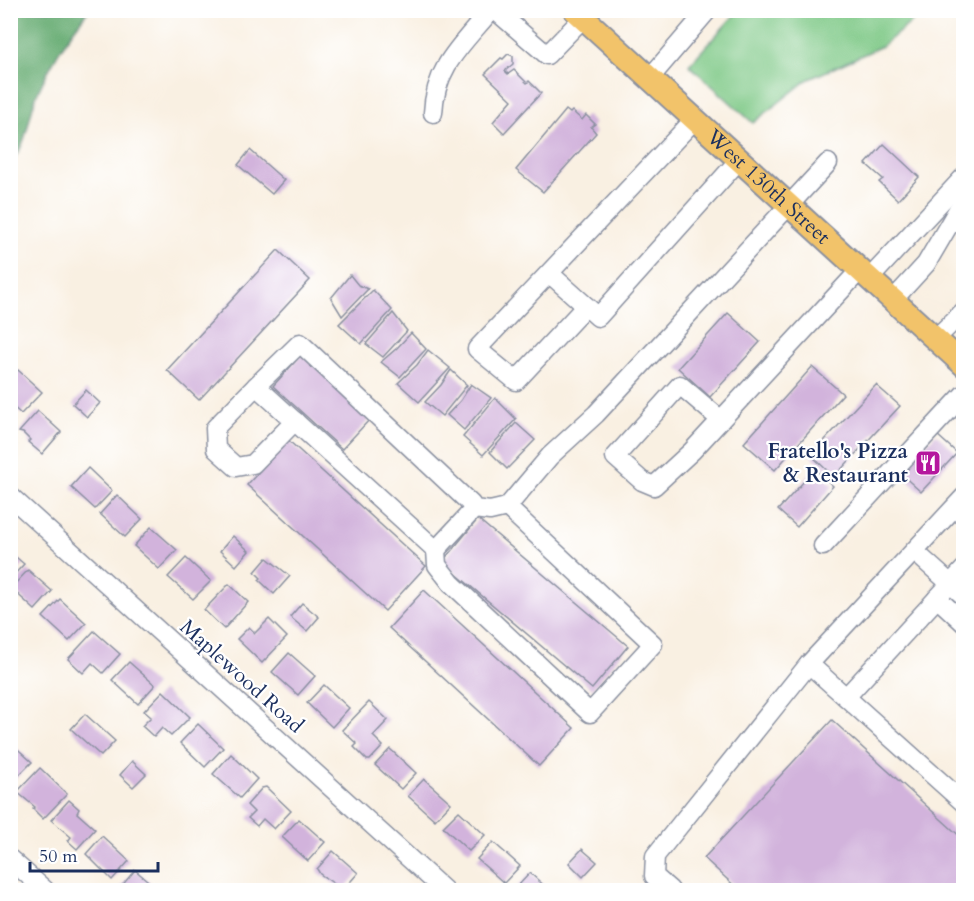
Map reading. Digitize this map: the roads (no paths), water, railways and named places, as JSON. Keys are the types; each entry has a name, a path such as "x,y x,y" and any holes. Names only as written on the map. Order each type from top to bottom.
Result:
{"main road":[{"name":"West 130th Street","path":"578,14 963,365"}],"street":[{"path":"433,113 434,96 446,64 493,10 547,55 578,14"},
{"path":"649,79 708,10"},
{"path":"586,306 516,381 477,349 694,120"},
{"path":"549,273 598,317 739,160"},
{"path":"474,509 490,511 507,507 550,456 596,414 828,163"},
{"path":"721,420 680,385 615,457 642,481 654,486 692,451 963,177"},
{"path":"893,300 926,264 963,204"},
{"path":"935,339 963,310"},
{"path":"295,420 253,464 236,467 216,449 215,428 300,343 474,509"},
{"path":"256,386 436,550 437,565 451,583 590,713 653,644 507,507"},
{"path":"823,546 963,394"},
{"name":"Maplewood Road","path":"10,496 444,891"},
{"path":"670,891 654,876 655,856 809,664 963,497"},
{"path":"436,550 474,509"},
{"path":"914,551 957,590"},
{"path":"957,590 963,569"},
{"path":"846,696 936,598 957,590"},
{"path":"936,598 963,623"},
{"path":"809,664 962,799"},
{"path":"10,860 45,891"}],"place":[{"name":"Fratello's Pizza & Restaurant","path":"928,463"}]}
